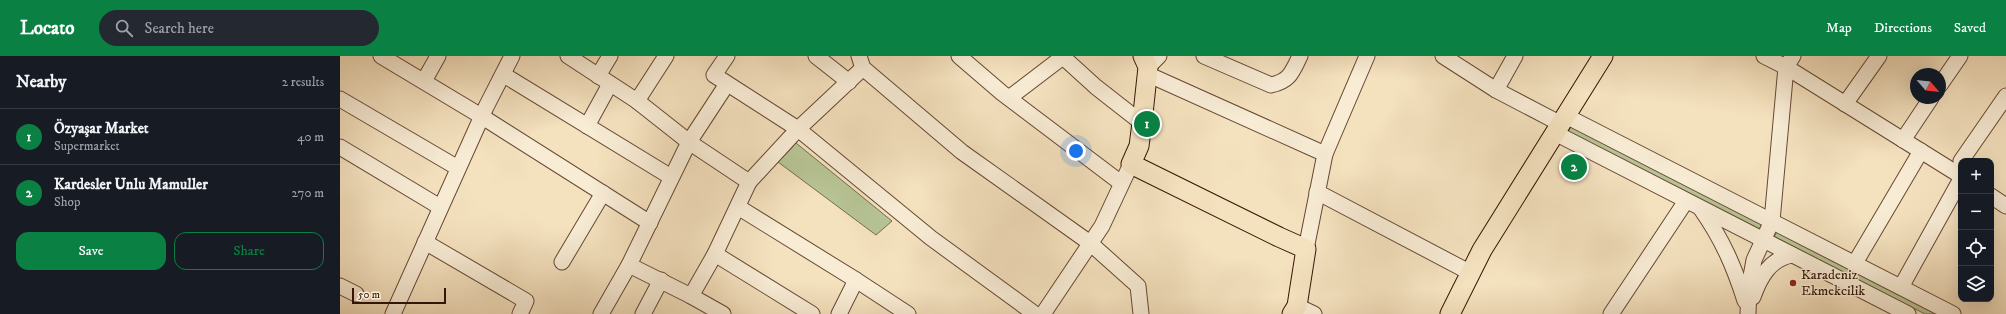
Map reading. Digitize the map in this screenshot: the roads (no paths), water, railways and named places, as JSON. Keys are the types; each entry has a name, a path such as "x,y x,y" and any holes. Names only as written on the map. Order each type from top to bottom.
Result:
{"main road":[{"path":"1450,314 1482,250 1603,56"},
{"path":"1149,63 1139,146 1130,164 1306,249 1296,311"}],"street":[{"path":"381,56 481,116 650,223"},
{"path":"424,81 438,56"},
{"path":"393,314 481,116 504,75 512,56"},
{"path":"568,56 637,101 690,142 749,182"},
{"path":"598,76 610,56"},
{"path":"637,101 666,56"},
{"path":"727,56 714,75 798,129 931,238 1036,314"},
{"path":"816,56 849,82"},
{"path":"1204,56 1271,85 1282,83 1289,77 1300,56"},
{"path":"1306,249 1325,154 1367,56"},
{"path":"1443,56 1496,90 1560,125 1686,201 1908,314"},
{"path":"1496,90 1515,56"},
{"path":"1764,56 1790,61 1845,104 1922,151 1958,169"},
{"path":"1845,104 1879,56"},
{"path":"1946,76 1960,56"},
{"path":"1009,98 1063,57 1096,87 1142,123"},
{"path":"968,58 1009,98 1121,183"},
{"path":"1748,313 1749,287 1754,260 1772,222 1790,61"},
{"path":"691,296 715,254 749,182 798,129 849,82 861,62 962,152 1090,243 1138,286 1141,314"},
{"path":"1149,63 1325,154"},
{"path":"504,75 671,177"},
{"path":"587,126 610,84"},
{"path":"601,314 629,265 671,177 690,142 727,84"},
{"path":"1967,158 2006,96"},
{"path":"340,99 458,168"},
{"path":"1903,140 1927,104"},
{"path":"1560,125 1772,222 1953,314"},
{"path":"340,147 440,207"},
{"path":"1855,263 1922,151"},
{"path":"1043,314 1102,226 1130,164"},
{"path":"1901,287 1958,174"},
{"path":"1318,192 1471,273"},
{"path":"562,262 603,193"},
{"path":"1994,198 2006,206"},
{"path":"1611,314 1686,201"},
{"path":"738,207 908,314"},
{"path":"1699,208 1717,233 1730,259 1748,313"},
{"path":"425,242 526,301 520,314"},
{"path":"715,254 812,314"},
{"path":"1748,313 1759,281 1770,266 1783,257 1792,255"},
{"path":"629,265 723,314"},
{"path":"643,314 660,280"},
{"path":"839,314 856,280"},
{"path":"340,286 356,294"},
{"path":"1296,311 1314,314"}],"place":[{"name":"Özyaşar Market","path":"1147,124"},
{"name":"Kardesler Unlu Mamuller","path":"1574,167"},
{"name":"Karadeniz Ekmekcilik","path":"1793,283"}]}
